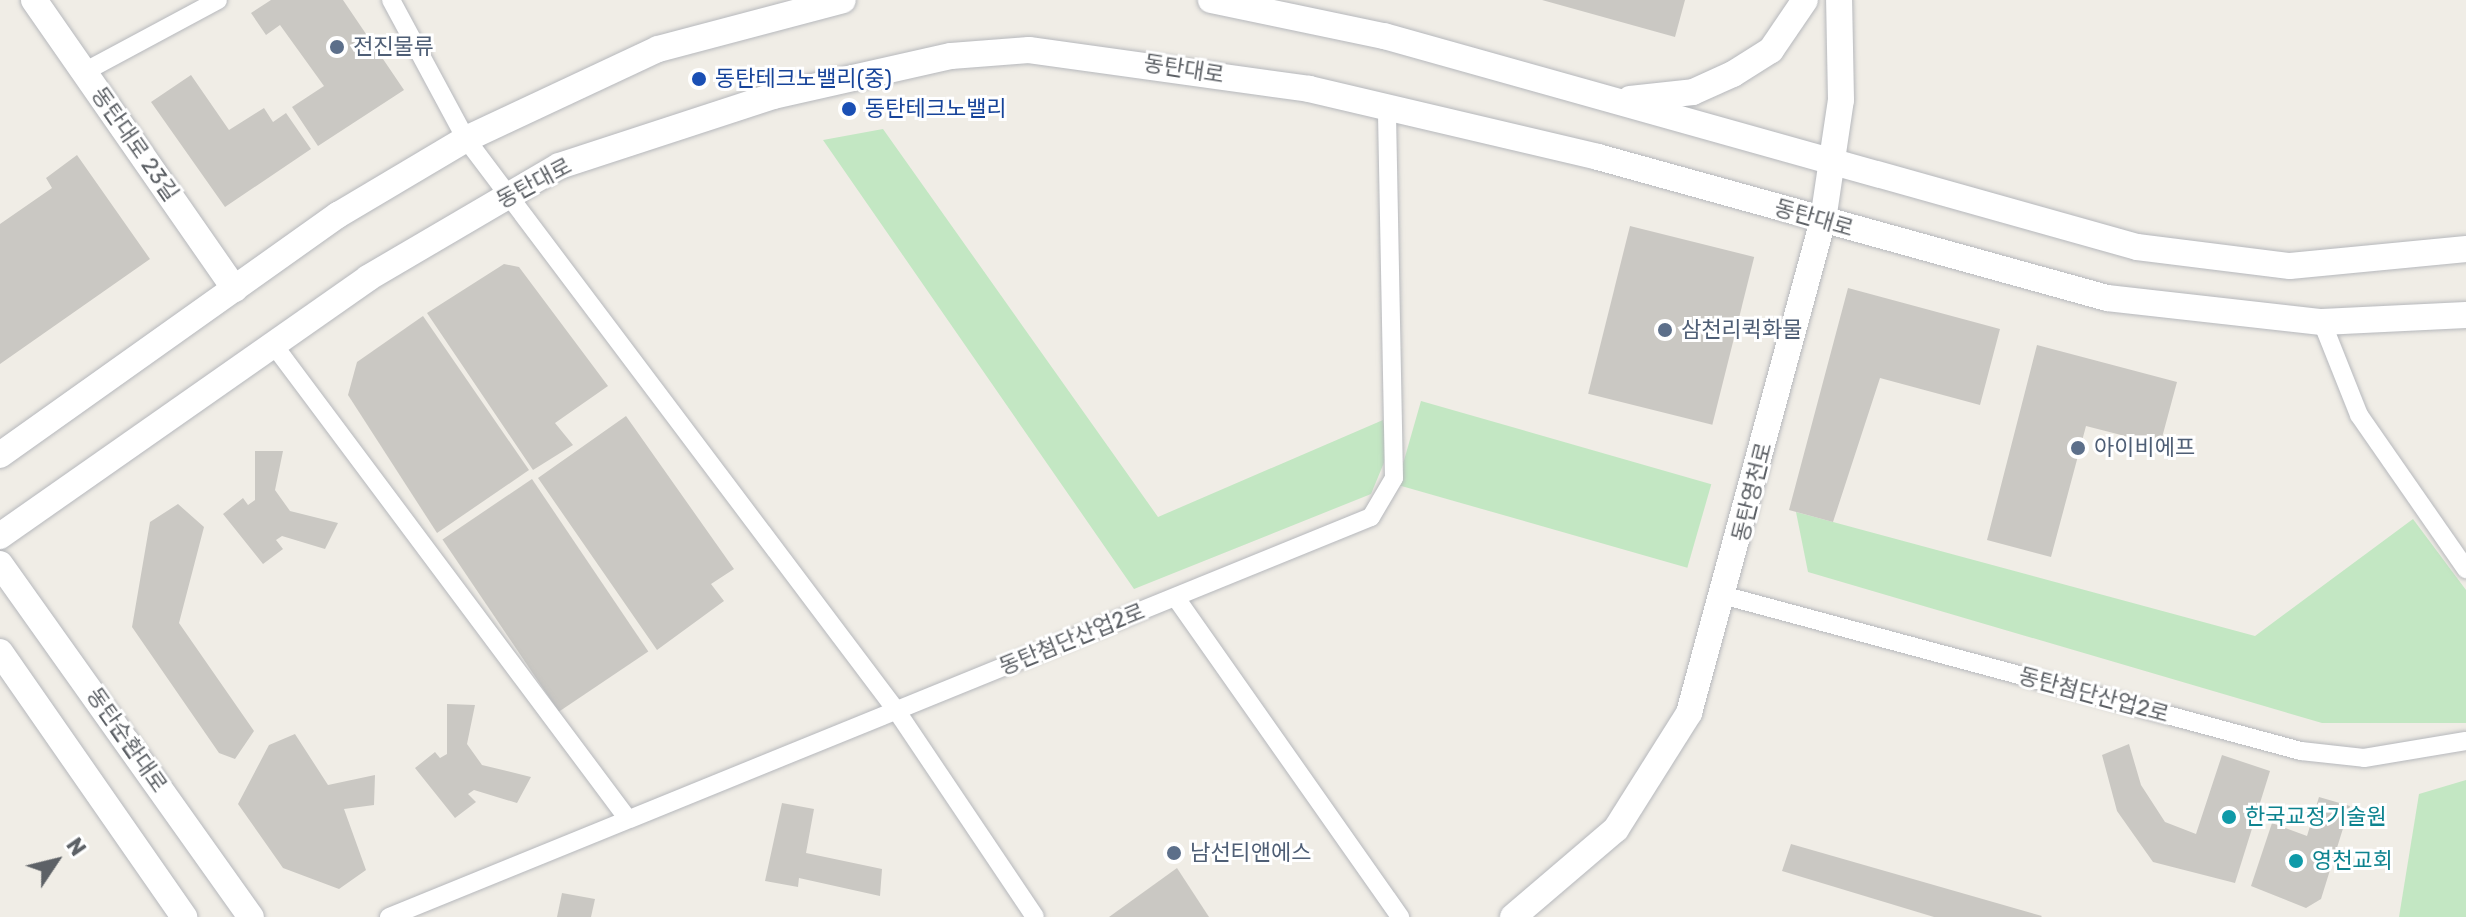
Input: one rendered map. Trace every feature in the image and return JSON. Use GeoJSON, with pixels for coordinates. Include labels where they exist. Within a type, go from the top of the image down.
{"type":"FeatureCollection","features":[{"type":"Feature","properties":{"kind":"main road","name":"동탄대로 23길"},"geometry":{"type":"LineString","coordinates":[[34,0],[235,289]]}},
{"type":"Feature","properties":{"kind":"main road"},"geometry":{"type":"LineString","coordinates":[[0,455],[235,289],[466,139],[658,49],[843,0]]}},
{"type":"Feature","properties":{"kind":"main road"},"geometry":{"type":"LineString","coordinates":[[1211,0],[1384,36],[2137,247],[2228,262],[2290,266],[2466,249]]}},
{"type":"Feature","properties":{"kind":"main road"},"geometry":{"type":"LineString","coordinates":[[1614,101],[1693,92],[1733,74],[1771,50],[1805,0]]}},
{"type":"Feature","properties":{"kind":"main road","name":"동탄영천로"},"geometry":{"type":"LineString","coordinates":[[1513,917],[1607,838],[1655,776],[1689,713],[1726,596],[1823,220],[1841,100],[1839,0]]}},
{"type":"Feature","properties":{"kind":"main road","name":"동탄대로"},"geometry":{"type":"LineString","coordinates":[[0,536],[273,344],[559,166],[681,124],[951,56],[1029,50],[1150,63],[1387,109],[1823,220],[2107,298],[2322,322],[2466,315]]}},
{"type":"Feature","properties":{"kind":"main road","name":"동탄순환대로"},"geometry":{"type":"LineString","coordinates":[[0,564],[251,917]]}},
{"type":"Feature","properties":{"kind":"main road"},"geometry":{"type":"LineString","coordinates":[[0,652],[184,917]]}},
{"type":"Feature","properties":{"kind":"street"},"geometry":{"type":"LineString","coordinates":[[84,72],[218,0]]}},
{"type":"Feature","properties":{"kind":"street"},"geometry":{"type":"LineString","coordinates":[[391,0],[466,139],[896,710],[1035,917]]}},
{"type":"Feature","properties":{"kind":"street","name":"동탄첨단산업2로"},"geometry":{"type":"LineString","coordinates":[[389,917],[422,911],[628,819],[1371,517],[1389,493],[1387,109]]}},
{"type":"Feature","properties":{"kind":"street"},"geometry":{"type":"LineString","coordinates":[[2322,322],[2359,415],[2466,569]]}},
{"type":"Feature","properties":{"kind":"street"},"geometry":{"type":"LineString","coordinates":[[273,344],[628,819]]}},
{"type":"Feature","properties":{"kind":"street","name":"동탄첨단산업2로"},"geometry":{"type":"LineString","coordinates":[[1726,596],[2301,751],[2364,758],[2466,741]]}},
{"type":"Feature","properties":{"kind":"street"},"geometry":{"type":"LineString","coordinates":[[1176,598],[1400,917]]}},
{"type":"Feature","properties":{"kind":"green space"},"geometry":{"type":"Polygon","coordinates":[[[883,129],[1158,517],[1383,420],[1388,453],[1371,494],[1134,589],[823,140],[883,129]]]}},
{"type":"Feature","properties":{"kind":"green space"},"geometry":{"type":"Polygon","coordinates":[[[1421,401],[1711,484],[1687,568],[1397,485],[1421,401]]]}},
{"type":"Feature","properties":{"kind":"green space"},"geometry":{"type":"Polygon","coordinates":[[[1796,512],[2255,636],[2413,519],[2466,590],[2466,723],[2322,723],[1808,572],[1796,512]]]}},
{"type":"Feature","properties":{"kind":"green space"},"geometry":{"type":"Polygon","coordinates":[[[2466,780],[2466,917],[2399,917],[2419,794],[2466,780]]]}},
{"type":"Feature","properties":{"kind":"building"},"geometry":{"type":"Polygon","coordinates":[[[271,0],[343,0],[404,90],[318,146],[292,107],[324,86],[280,25],[266,35],[251,13],[271,0]]]}},
{"type":"Feature","properties":{"kind":"building"},"geometry":{"type":"Polygon","coordinates":[[[1542,0],[1685,0],[1675,37],[1542,0]]]}},
{"type":"Feature","properties":{"kind":"building"},"geometry":{"type":"Polygon","coordinates":[[[191,75],[229,130],[264,108],[273,122],[286,113],[311,149],[225,207],[151,102],[191,75]]]}},
{"type":"Feature","properties":{"kind":"building"},"geometry":{"type":"Polygon","coordinates":[[[77,155],[150,259],[0,364],[0,224],[52,188],[46,178],[77,155]]]}},
{"type":"Feature","properties":{"kind":"building"},"geometry":{"type":"Polygon","coordinates":[[[1630,226],[1754,257],[1712,425],[1588,394],[1630,226]]]}},
{"type":"Feature","properties":{"kind":"building"},"geometry":{"type":"Polygon","coordinates":[[[504,264],[519,267],[608,386],[555,423],[573,445],[533,470],[427,313],[504,264]]]}},
{"type":"Feature","properties":{"kind":"building"},"geometry":{"type":"Polygon","coordinates":[[[1848,288],[2000,329],[1980,405],[1880,378],[1833,522],[1789,510],[1848,288]]]}},
{"type":"Feature","properties":{"kind":"building"},"geometry":{"type":"Polygon","coordinates":[[[423,316],[529,470],[437,533],[348,395],[357,362],[423,316]]]}},
{"type":"Feature","properties":{"kind":"building"},"geometry":{"type":"Polygon","coordinates":[[[2037,345],[2177,382],[2160,445],[2086,426],[2051,557],[1987,540],[2037,345]]]}},
{"type":"Feature","properties":{"kind":"building"},"geometry":{"type":"Polygon","coordinates":[[[626,416],[734,569],[711,584],[724,601],[657,650],[538,478],[626,416]]]}},
{"type":"Feature","properties":{"kind":"building"},"geometry":{"type":"Polygon","coordinates":[[[255,451],[283,451],[275,490],[290,511],[338,523],[325,549],[282,536],[276,540],[283,549],[263,564],[223,514],[243,498],[248,505],[255,500],[255,451]]]}},
{"type":"Feature","properties":{"kind":"building"},"geometry":{"type":"Polygon","coordinates":[[[532,479],[648,651],[559,712],[442,539],[532,479]]]}},
{"type":"Feature","properties":{"kind":"building"},"geometry":{"type":"Polygon","coordinates":[[[178,504],[204,527],[179,623],[254,731],[235,759],[219,753],[132,627],[150,522],[178,504]]]}},
{"type":"Feature","properties":{"kind":"building"},"geometry":{"type":"Polygon","coordinates":[[[447,704],[475,705],[467,744],[482,765],[531,777],[517,803],[474,790],[468,794],[476,802],[455,818],[415,768],[435,752],[440,758],[447,754],[447,704]]]}},
{"type":"Feature","properties":{"kind":"building"},"geometry":{"type":"Polygon","coordinates":[[[295,734],[328,785],[375,775],[374,805],[344,809],[366,870],[339,889],[283,868],[238,804],[269,745],[295,734]]]}},
{"type":"Feature","properties":{"kind":"building","name":"한국교정기술원"},"geometry":{"type":"Polygon","coordinates":[[[2129,744],[2141,785],[2165,822],[2196,834],[2222,755],[2270,771],[2235,883],[2153,862],[2117,811],[2102,755],[2129,744]]]}},
{"type":"Feature","properties":{"kind":"building","name":"영천교회"},"geometry":{"type":"Polygon","coordinates":[[[2319,797],[2350,806],[2321,899],[2306,908],[2251,886],[2272,823],[2307,836],[2319,797]]]}},
{"type":"Feature","properties":{"kind":"building"},"geometry":{"type":"Polygon","coordinates":[[[782,803],[814,809],[806,853],[882,869],[880,896],[799,878],[798,887],[765,881],[782,803]]]}},
{"type":"Feature","properties":{"kind":"building"},"geometry":{"type":"Polygon","coordinates":[[[1791,844],[2042,916],[1934,917],[1782,871],[1791,844]]]}},
{"type":"Feature","properties":{"kind":"building"},"geometry":{"type":"Polygon","coordinates":[[[1177,868],[1209,917],[1109,917],[1177,868]]]}},
{"type":"Feature","properties":{"kind":"building"},"geometry":{"type":"Polygon","coordinates":[[[562,893],[595,899],[591,917],[557,917],[562,893]]]}},
{"type":"Feature","properties":{"kind":"place","name":"전진물류"},"geometry":{"type":"Point","coordinates":[337,47]}},
{"type":"Feature","properties":{"kind":"place","name":"동탄테크노밸리(중)"},"geometry":{"type":"Point","coordinates":[699,79]}},
{"type":"Feature","properties":{"kind":"place","name":"동탄테크노밸리"},"geometry":{"type":"Point","coordinates":[849,109]}},
{"type":"Feature","properties":{"kind":"place","name":"삼천리퀵화물"},"geometry":{"type":"Point","coordinates":[1665,330]}},
{"type":"Feature","properties":{"kind":"place","name":"아이비에프"},"geometry":{"type":"Point","coordinates":[2078,448]}},
{"type":"Feature","properties":{"kind":"place","name":"한국교정기술원"},"geometry":{"type":"Point","coordinates":[2229,817]}},
{"type":"Feature","properties":{"kind":"place","name":"남선티앤에스"},"geometry":{"type":"Point","coordinates":[1174,853]}},
{"type":"Feature","properties":{"kind":"place","name":"영천교회"},"geometry":{"type":"Point","coordinates":[2296,861]}}]}
